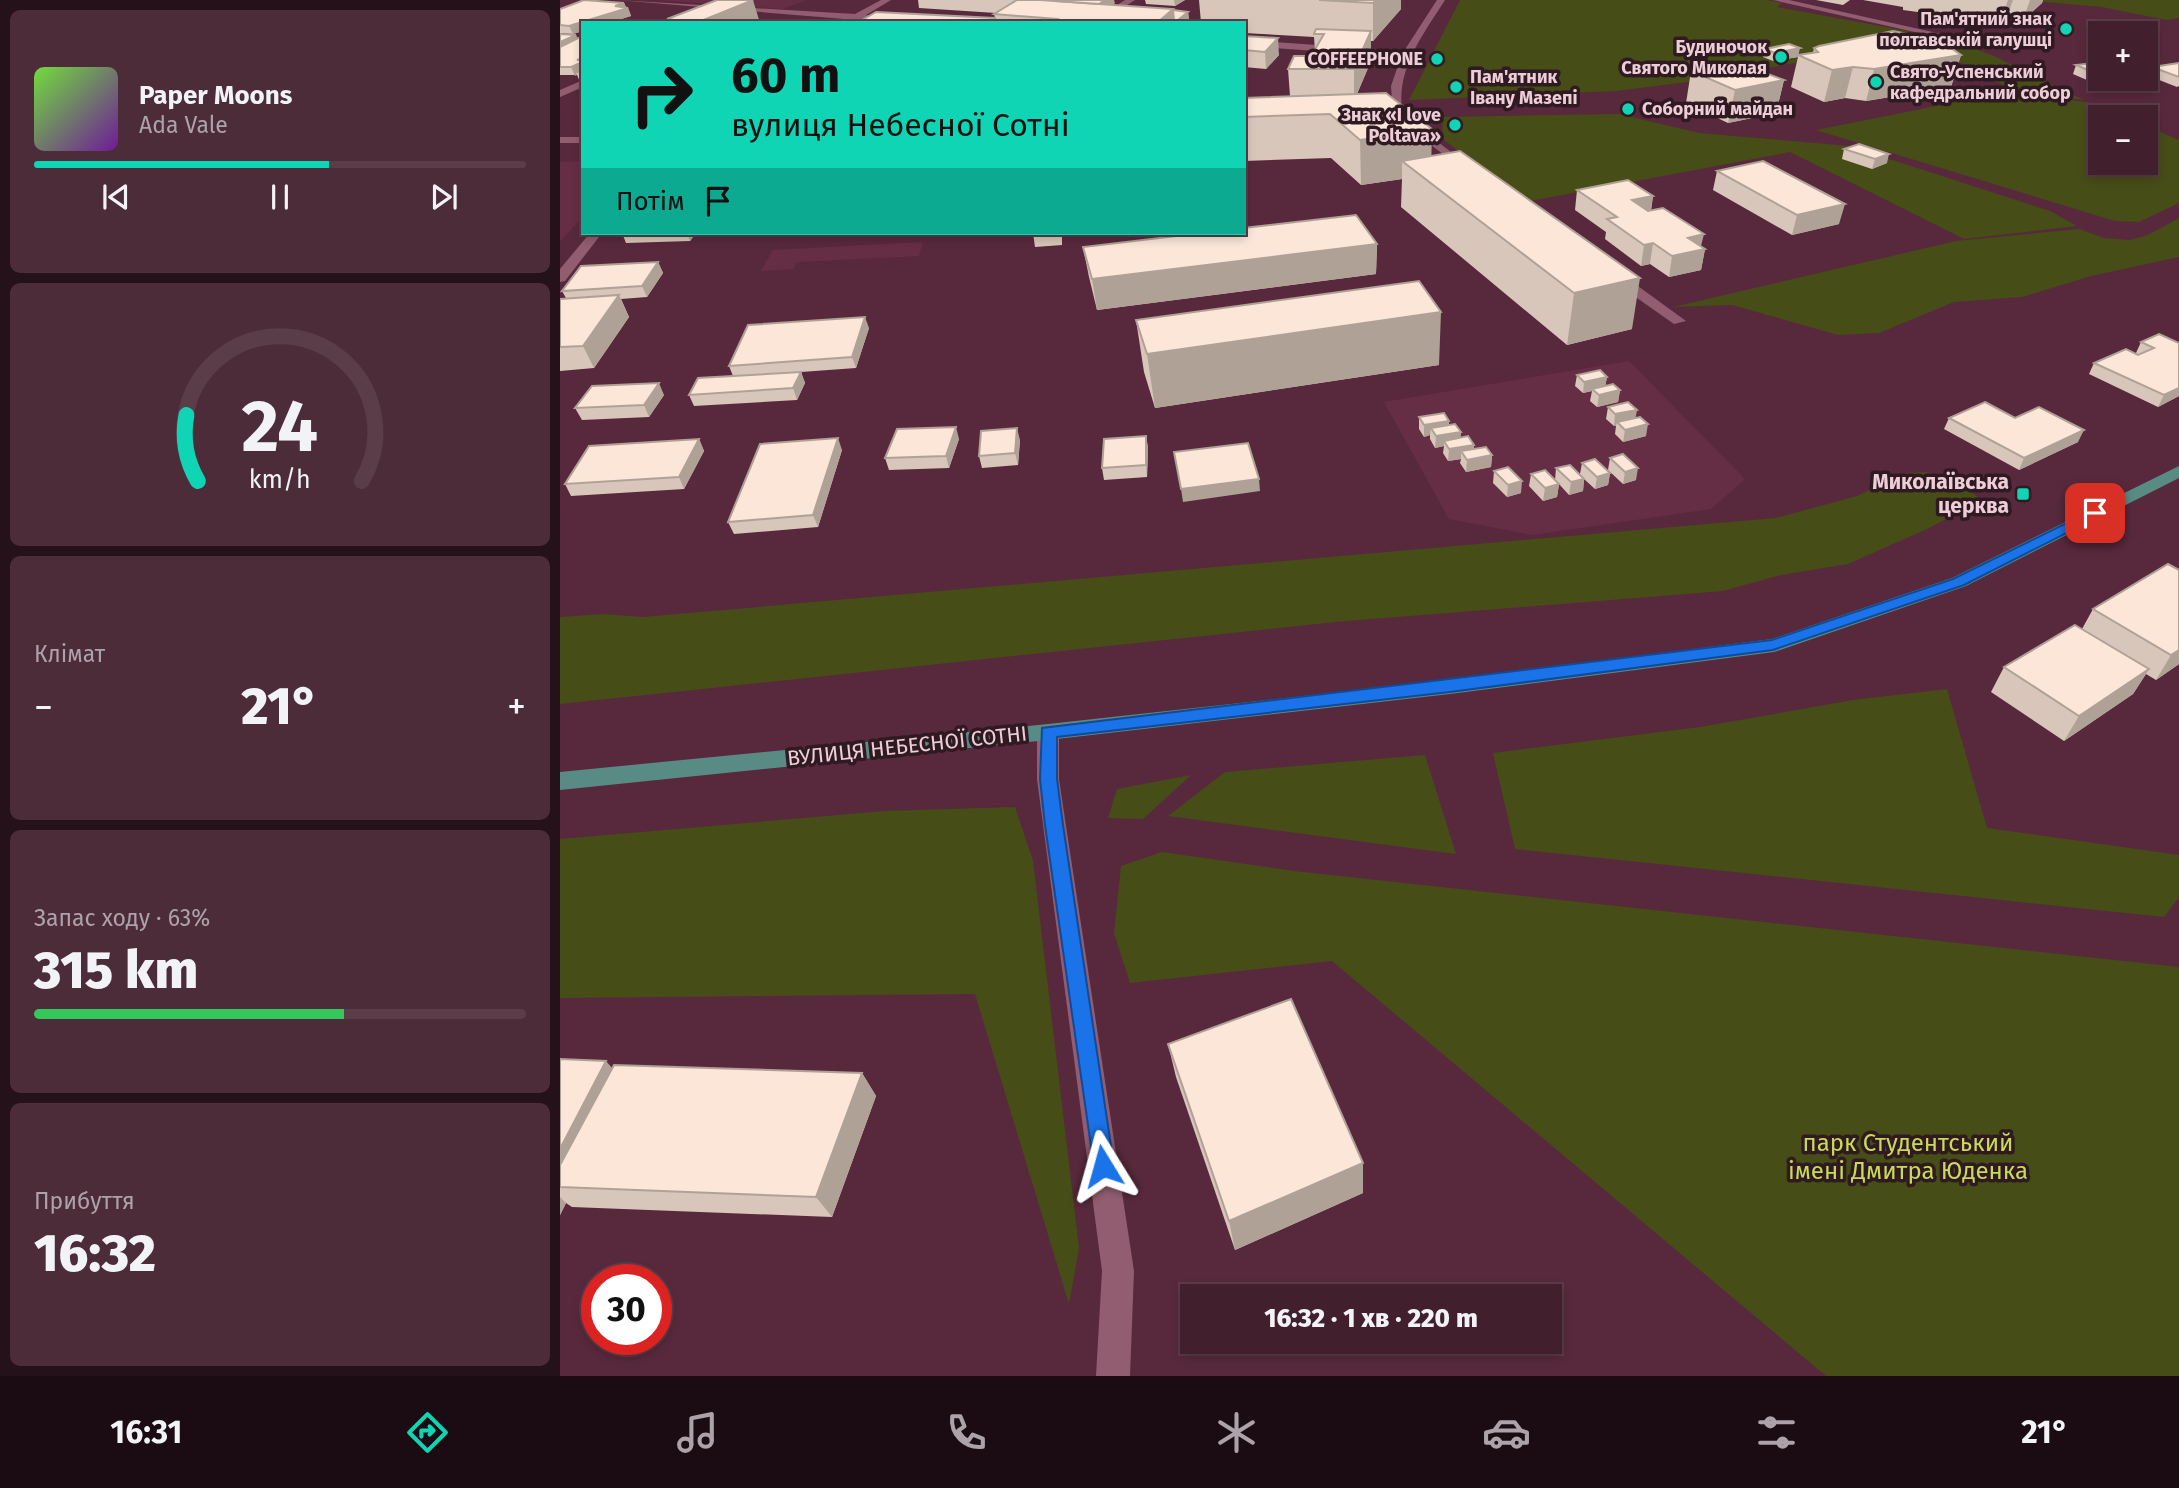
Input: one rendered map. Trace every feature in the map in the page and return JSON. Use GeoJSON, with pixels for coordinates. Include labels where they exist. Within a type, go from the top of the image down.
{"type":"FeatureCollection","features":[{"type":"Feature","properties":{"kind":"main road","name":"ВУЛИЦЯ НЕБЕСНОЇ СОТНІ"},"geometry":{"type":"LineString","coordinates":[[560,781],[1048,732],[1450,687],[1773,645],[1958,582],[2179,471]]}},
{"type":"Feature","properties":{"kind":"street"},"geometry":{"type":"LineString","coordinates":[[621,0],[913,21]]}},
{"type":"Feature","properties":{"kind":"street"},"geometry":{"type":"LineString","coordinates":[[856,17],[887,0]]}},
{"type":"Feature","properties":{"kind":"street"},"geometry":{"type":"LineString","coordinates":[[1096,21],[1131,0]]}},
{"type":"Feature","properties":{"kind":"street"},"geometry":{"type":"LineString","coordinates":[[1441,0],[1406,54],[1393,103],[1393,117],[1479,179]]}},
{"type":"Feature","properties":{"kind":"street"},"geometry":{"type":"LineString","coordinates":[[1777,0],[1959,39]]}},
{"type":"Feature","properties":{"kind":"street"},"geometry":{"type":"LineString","coordinates":[[803,13],[817,6]]}},
{"type":"Feature","properties":{"kind":"street"},"geometry":{"type":"LineString","coordinates":[[711,19],[733,9]]}},
{"type":"Feature","properties":{"kind":"street"},"geometry":{"type":"LineString","coordinates":[[821,21],[831,15]]}},
{"type":"Feature","properties":{"kind":"street"},"geometry":{"type":"LineString","coordinates":[[1246,43],[1406,54]]}},
{"type":"Feature","properties":{"kind":"street"},"geometry":{"type":"LineString","coordinates":[[560,94],[581,84]]}},
{"type":"Feature","properties":{"kind":"street"},"geometry":{"type":"LineString","coordinates":[[560,141],[581,140]]}},
{"type":"Feature","properties":{"kind":"street"},"geometry":{"type":"LineString","coordinates":[[560,278],[594,235]]}},
{"type":"Feature","properties":{"kind":"street"},"geometry":{"type":"LineString","coordinates":[[1599,264],[1679,321]]}},
{"type":"Feature","properties":{"kind":"street"},"geometry":{"type":"LineString","coordinates":[[1048,732],[1048,779],[1118,1271],[1113,1376]]}},
{"type":"Feature","properties":{"kind":"shaded area"},"geometry":{"type":"Polygon","coordinates":[[[659,0],[807,0],[782,9],[659,0]]]}},
{"type":"Feature","properties":{"kind":"shaded area"},"geometry":{"type":"Polygon","coordinates":[[[581,161],[581,219],[560,241],[560,162],[581,161]]]}},
{"type":"Feature","properties":{"kind":"shaded area"},"geometry":{"type":"Polygon","coordinates":[[[923,242],[919,256],[797,262],[793,269],[761,271],[773,250],[923,242]]]}},
{"type":"Feature","properties":{"kind":"shaded area"},"geometry":{"type":"Polygon","coordinates":[[[1629,361],[1745,479],[1711,509],[1532,535],[1449,519],[1384,402],[1629,361]]]}},
{"type":"Feature","properties":{"kind":"green space"},"geometry":{"type":"Polygon","coordinates":[[[1460,0],[1767,0],[1782,3],[1777,7],[1924,34],[1928,39],[1695,81],[1616,91],[1409,100],[1460,0]]]}},
{"type":"Feature","properties":{"kind":"green space"},"geometry":{"type":"Polygon","coordinates":[[[2023,0],[2179,0],[2179,18],[2166,20],[2102,7],[2023,0]]]}},
{"type":"Feature","properties":{"kind":"green space"},"geometry":{"type":"Polygon","coordinates":[[[1953,41],[1992,55],[2084,100],[2001,89],[2003,86],[1992,77],[1967,65],[1940,58],[1897,53],[1953,41]]]}},
{"type":"Feature","properties":{"kind":"green space"},"geometry":{"type":"Polygon","coordinates":[[[2007,92],[2092,103],[2097,105],[2088,105],[2088,175],[2158,175],[2158,131],[2179,140],[2179,203],[2139,222],[2115,221],[1816,130],[2007,92]]]}},
{"type":"Feature","properties":{"kind":"green space"},"geometry":{"type":"Polygon","coordinates":[[[1619,114],[1699,133],[1849,146],[2050,211],[2077,226],[1964,239],[1790,152],[1525,202],[1443,139],[1442,117],[1619,114]]]}},
{"type":"Feature","properties":{"kind":"green space"},"geometry":{"type":"Polygon","coordinates":[[[2179,218],[2179,257],[2091,276],[2022,297],[1954,302],[1879,333],[1838,335],[1732,305],[1673,307],[1956,241],[2079,229],[2104,238],[2130,240],[2148,235],[2179,218]]]}},
{"type":"Feature","properties":{"kind":"green space"},"geometry":{"type":"Polygon","coordinates":[[[1926,472],[1948,477],[1978,497],[1971,506],[1927,529],[1848,564],[1781,575],[1723,591],[1335,622],[560,704],[560,617],[602,614],[643,617],[1776,518],[1857,496],[1905,473],[1926,472]]]}},
{"type":"Feature","properties":{"kind":"green space"},"geometry":{"type":"Polygon","coordinates":[[[1947,689],[1987,828],[2179,855],[2179,897],[2164,917],[1515,849],[1493,753],[1700,727],[1853,700],[1947,689]]]}},
{"type":"Feature","properties":{"kind":"green space"},"geometry":{"type":"Polygon","coordinates":[[[1425,755],[1456,854],[1168,816],[1225,772],[1425,755]]]}},
{"type":"Feature","properties":{"kind":"green space"},"geometry":{"type":"Polygon","coordinates":[[[1191,775],[1143,819],[1108,818],[1117,789],[1191,775]]]}},
{"type":"Feature","properties":{"kind":"green space"},"geometry":{"type":"Polygon","coordinates":[[[1015,807],[1033,861],[1079,1248],[1069,1304],[975,994],[560,998],[560,839],[885,811],[1015,807]]]}},
{"type":"Feature","properties":{"kind":"green space","name":"парк Студентський імені Дмитра Юденка"},"geometry":{"type":"Polygon","coordinates":[[[1162,852],[1294,871],[2179,967],[2179,1376],[1826,1376],[1332,961],[1130,983],[1114,933],[1121,866],[1162,852]]]}},
{"type":"Feature","properties":{"kind":"building"},"geometry":{"type":"Polygon","coordinates":[[[584,0],[624,3],[615,6],[628,8],[569,26],[560,25],[560,9],[584,0]]]}},
{"type":"Feature","properties":{"kind":"building"},"geometry":{"type":"Polygon","coordinates":[[[717,0],[753,0],[701,21],[667,19],[717,0]]]}},
{"type":"Feature","properties":{"kind":"building"},"geometry":{"type":"Polygon","coordinates":[[[1017,0],[1173,9],[1159,21],[1054,21],[1057,19],[994,14],[1017,0]]]}},
{"type":"Feature","properties":{"kind":"building"},"geometry":{"type":"Polygon","coordinates":[[[1105,0],[1099,4],[1056,1],[1105,0]]]}},
{"type":"Feature","properties":{"kind":"building"},"geometry":{"type":"Polygon","coordinates":[[[1319,0],[1376,0],[1373,3],[1319,0]]]}},
{"type":"Feature","properties":{"kind":"building"},"geometry":{"type":"Polygon","coordinates":[[[1173,10],[1188,12],[1174,20],[1173,10]]]}},
{"type":"Feature","properties":{"kind":"building"},"geometry":{"type":"Polygon","coordinates":[[[876,12],[995,18],[995,21],[860,21],[876,12]]]}},
{"type":"Feature","properties":{"kind":"building"},"geometry":{"type":"Polygon","coordinates":[[[1316,29],[1371,31],[1354,69],[1288,69],[1294,56],[1311,56],[1324,34],[1314,34],[1316,29]]]}},
{"type":"Feature","properties":{"kind":"building"},"geometry":{"type":"Polygon","coordinates":[[[1893,31],[1941,41],[1961,55],[1874,69],[1853,67],[1832,70],[1798,55],[1818,52],[1814,48],[1819,46],[1893,31]]]}},
{"type":"Feature","properties":{"kind":"building"},"geometry":{"type":"Polygon","coordinates":[[[560,34],[576,35],[560,42],[560,34]]]}},
{"type":"Feature","properties":{"kind":"building"},"geometry":{"type":"Polygon","coordinates":[[[1246,36],[1278,38],[1265,52],[1246,50],[1246,36]]]}},
{"type":"Feature","properties":{"kind":"building"},"geometry":{"type":"Polygon","coordinates":[[[581,38],[581,59],[577,60],[581,60],[581,63],[571,67],[560,67],[560,47],[581,38]]]}},
{"type":"Feature","properties":{"kind":"building"},"geometry":{"type":"Polygon","coordinates":[[[1789,44],[1800,48],[1775,53],[1765,49],[1789,44]]]}},
{"type":"Feature","properties":{"kind":"building"},"geometry":{"type":"Polygon","coordinates":[[[1739,63],[1784,80],[1735,90],[1691,71],[1739,63]]]}},
{"type":"Feature","properties":{"kind":"building"},"geometry":{"type":"Polygon","coordinates":[[[2179,63],[2179,77],[2158,69],[2158,66],[2179,63]]]}},
{"type":"Feature","properties":{"kind":"building"},"geometry":{"type":"Polygon","coordinates":[[[2088,64],[2088,70],[2076,65],[2088,64]]]}},
{"type":"Feature","properties":{"kind":"building"},"geometry":{"type":"Polygon","coordinates":[[[1386,93],[1432,129],[1360,140],[1330,114],[1246,117],[1246,98],[1386,93]]]}},
{"type":"Feature","properties":{"kind":"building"},"geometry":{"type":"Polygon","coordinates":[[[1859,144],[1889,154],[1875,159],[1844,149],[1859,144]]]}},
{"type":"Feature","properties":{"kind":"building"},"geometry":{"type":"Polygon","coordinates":[[[1460,151],[1640,278],[1574,293],[1402,161],[1460,151]]]}},
{"type":"Feature","properties":{"kind":"building"},"geometry":{"type":"Polygon","coordinates":[[[1763,161],[1845,204],[1797,215],[1717,171],[1763,161]]]}},
{"type":"Feature","properties":{"kind":"building"},"geometry":{"type":"Polygon","coordinates":[[[1628,180],[1653,196],[1632,200],[1648,211],[1663,208],[1704,234],[1688,238],[1705,249],[1672,256],[1653,243],[1644,245],[1607,219],[1617,217],[1577,190],[1628,180]]]}},
{"type":"Feature","properties":{"kind":"building"},"geometry":{"type":"Polygon","coordinates":[[[1356,215],[1377,244],[1092,279],[1083,247],[1185,235],[1246,235],[1246,228],[1356,215]]]}},
{"type":"Feature","properties":{"kind":"building"},"geometry":{"type":"Polygon","coordinates":[[[658,262],[642,286],[562,291],[581,266],[658,262]]]}},
{"type":"Feature","properties":{"kind":"building"},"geometry":{"type":"Polygon","coordinates":[[[1419,281],[1441,312],[1147,354],[1136,320],[1419,281]]]}},
{"type":"Feature","properties":{"kind":"building"},"geometry":{"type":"Polygon","coordinates":[[[619,295],[583,346],[560,347],[560,299],[619,295]]]}},
{"type":"Feature","properties":{"kind":"building"},"geometry":{"type":"Polygon","coordinates":[[[865,317],[852,357],[729,366],[748,325],[865,317]]]}},
{"type":"Feature","properties":{"kind":"building"},"geometry":{"type":"Polygon","coordinates":[[[2159,334],[2179,343],[2179,388],[2164,395],[2094,363],[2126,349],[2138,355],[2154,348],[2141,342],[2159,334]]]}},
{"type":"Feature","properties":{"kind":"building"},"geometry":{"type":"Polygon","coordinates":[[[1600,370],[1607,377],[1584,382],[1577,375],[1600,370]]]}},
{"type":"Feature","properties":{"kind":"building"},"geometry":{"type":"Polygon","coordinates":[[[801,372],[793,388],[689,395],[698,378],[801,372]]]}},
{"type":"Feature","properties":{"kind":"building"},"geometry":{"type":"Polygon","coordinates":[[[659,383],[644,405],[575,408],[592,386],[659,383]]]}},
{"type":"Feature","properties":{"kind":"building"},"geometry":{"type":"Polygon","coordinates":[[[1613,384],[1620,390],[1599,395],[1592,389],[1613,384]]]}},
{"type":"Feature","properties":{"kind":"building"},"geometry":{"type":"Polygon","coordinates":[[[1628,402],[1637,410],[1615,414],[1608,407],[1628,402]]]}},
{"type":"Feature","properties":{"kind":"building"},"geometry":{"type":"Polygon","coordinates":[[[1985,402],[2015,418],[2039,407],[2084,430],[2024,458],[1949,418],[1985,402]]]}},
{"type":"Feature","properties":{"kind":"building"},"geometry":{"type":"Polygon","coordinates":[[[1444,413],[1449,421],[1424,425],[1419,417],[1444,413]]]}},
{"type":"Feature","properties":{"kind":"building"},"geometry":{"type":"Polygon","coordinates":[[[1640,417],[1648,424],[1625,430],[1617,422],[1640,417]]]}},
{"type":"Feature","properties":{"kind":"building"},"geometry":{"type":"Polygon","coordinates":[[[1455,424],[1461,432],[1436,436],[1431,428],[1455,424]]]}},
{"type":"Feature","properties":{"kind":"building"},"geometry":{"type":"Polygon","coordinates":[[[956,427],[946,456],[885,458],[897,429],[956,427]]]}},
{"type":"Feature","properties":{"kind":"building"},"geometry":{"type":"Polygon","coordinates":[[[1017,428],[1015,453],[979,456],[981,431],[1017,428]]]}},
{"type":"Feature","properties":{"kind":"building"},"geometry":{"type":"Polygon","coordinates":[[[1146,436],[1146,465],[1102,468],[1104,439],[1146,436]]]}},
{"type":"Feature","properties":{"kind":"building"},"geometry":{"type":"Polygon","coordinates":[[[1468,436],[1474,445],[1449,449],[1444,441],[1468,436]]]}},
{"type":"Feature","properties":{"kind":"building"},"geometry":{"type":"Polygon","coordinates":[[[838,438],[813,515],[728,522],[760,444],[838,438]]]}},
{"type":"Feature","properties":{"kind":"building"},"geometry":{"type":"Polygon","coordinates":[[[699,439],[679,477],[565,484],[589,446],[699,439]]]}},
{"type":"Feature","properties":{"kind":"building"},"geometry":{"type":"Polygon","coordinates":[[[1248,443],[1259,479],[1181,489],[1174,452],[1248,443]]]}},
{"type":"Feature","properties":{"kind":"building"},"geometry":{"type":"Polygon","coordinates":[[[1486,447],[1492,455],[1467,460],[1461,451],[1486,447]]]}},
{"type":"Feature","properties":{"kind":"building"},"geometry":{"type":"Polygon","coordinates":[[[1623,454],[1638,468],[1625,472],[1610,458],[1623,454]]]}},
{"type":"Feature","properties":{"kind":"building"},"geometry":{"type":"Polygon","coordinates":[[[1595,459],[1610,473],[1597,477],[1582,463],[1595,459]]]}},
{"type":"Feature","properties":{"kind":"building"},"geometry":{"type":"Polygon","coordinates":[[[1570,465],[1584,479],[1571,482],[1556,468],[1570,465]]]}},
{"type":"Feature","properties":{"kind":"building"},"geometry":{"type":"Polygon","coordinates":[[[1508,467],[1522,481],[1508,485],[1494,471],[1508,467]]]}},
{"type":"Feature","properties":{"kind":"building"},"geometry":{"type":"Polygon","coordinates":[[[1545,470],[1559,484],[1545,488],[1531,474],[1545,470]]]}},
{"type":"Feature","properties":{"kind":"building"},"geometry":{"type":"Polygon","coordinates":[[[2168,564],[2179,570],[2179,650],[2171,655],[2093,609],[2168,564]]]}},
{"type":"Feature","properties":{"kind":"building"},"geometry":{"type":"Polygon","coordinates":[[[2075,625],[2149,669],[2079,716],[2004,667],[2075,625]]]}},
{"type":"Feature","properties":{"kind":"building"},"geometry":{"type":"Polygon","coordinates":[[[1291,999],[1363,1163],[1229,1221],[1168,1044],[1291,999]]]}},
{"type":"Feature","properties":{"kind":"building"},"geometry":{"type":"Polygon","coordinates":[[[560,1059],[606,1061],[560,1149],[560,1059]]]}},
{"type":"Feature","properties":{"kind":"building"},"geometry":{"type":"Polygon","coordinates":[[[614,1065],[862,1073],[816,1197],[560,1187],[560,1165],[614,1065]]]}},
{"type":"Feature","properties":{"kind":"place","name":"Пам'ятний знак полтавській галушці"},"geometry":{"type":"Point","coordinates":[2066,29]}},
{"type":"Feature","properties":{"kind":"place","name":"Будиночок Святого Миколая"},"geometry":{"type":"Point","coordinates":[1781,57]}},
{"type":"Feature","properties":{"kind":"place","name":"COFFEEPHONE"},"geometry":{"type":"Point","coordinates":[1437,59]}},
{"type":"Feature","properties":{"kind":"place","name":"Свято-Успенський кафедральний собор"},"geometry":{"type":"Point","coordinates":[1876,82]}},
{"type":"Feature","properties":{"kind":"place","name":"Пам'ятник Івану Мазепі"},"geometry":{"type":"Point","coordinates":[1456,87]}},
{"type":"Feature","properties":{"kind":"place","name":"Соборний майдан"},"geometry":{"type":"Point","coordinates":[1628,109]}},
{"type":"Feature","properties":{"kind":"place","name":"Знак «I love Poltava»"},"geometry":{"type":"Point","coordinates":[1455,125]}},
{"type":"Feature","properties":{"kind":"place","name":"Миколаївська церква"},"geometry":{"type":"Point","coordinates":[2023,494]}},
{"type":"Feature","properties":{"kind":"route"},"geometry":{"type":"LineString","coordinates":[[1103,1166],[1048,779],[1048,732],[1450,687],[1773,645],[1958,582],[2095,513]]}}]}
